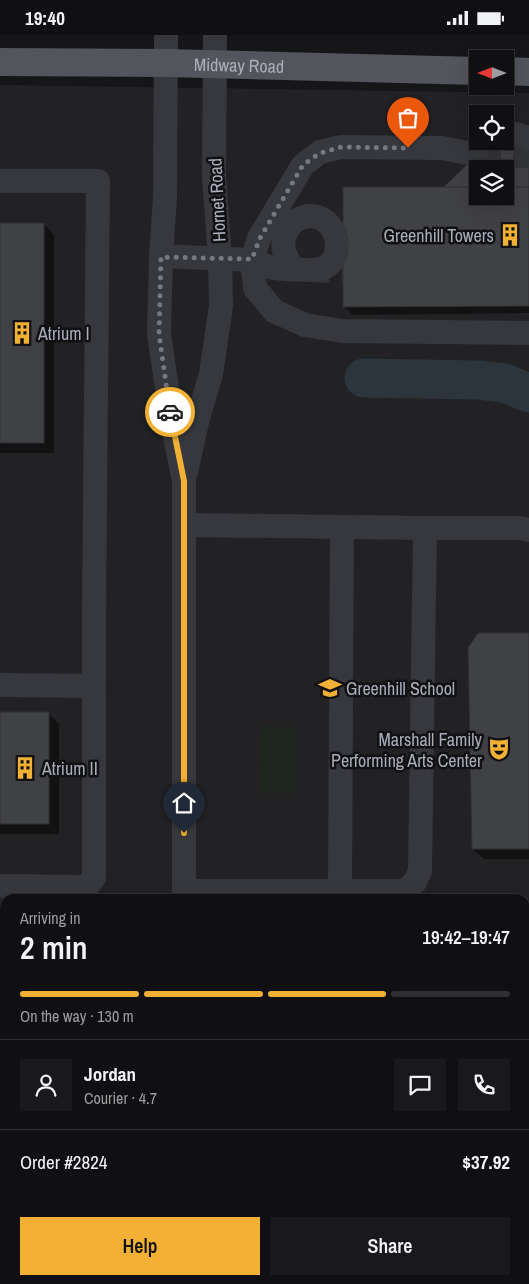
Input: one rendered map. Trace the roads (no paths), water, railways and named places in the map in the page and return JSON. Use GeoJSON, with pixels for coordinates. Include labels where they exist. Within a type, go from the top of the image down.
{"type":"FeatureCollection","features":[{"type":"Feature","properties":{"kind":"main road","name":"Midway Road"},"geometry":{"type":"LineString","coordinates":[[0,62],[166,63],[469,71]]}},
{"type":"Feature","properties":{"kind":"main road"},"geometry":{"type":"LineString","coordinates":[[514,71],[529,72]]}},
{"type":"Feature","properties":{"kind":"street","name":"Hornet Road"},"geometry":{"type":"LineString","coordinates":[[166,35],[165,199],[159,334],[171,416],[184,481],[184,894]]}},
{"type":"Feature","properties":{"kind":"street","name":"Hornet Road"},"geometry":{"type":"LineString","coordinates":[[184,481],[198,418],[211,374],[221,306],[220,259],[214,176],[215,35]]}},
{"type":"Feature","properties":{"kind":"street"},"geometry":{"type":"LineString","coordinates":[[469,146],[341,147],[320,153],[303,165],[260,238],[252,259],[255,287],[274,311],[305,325],[342,331],[529,333]]}},
{"type":"Feature","properties":{"kind":"street"},"geometry":{"type":"LineString","coordinates":[[0,181],[98,181],[94,879],[87,887],[0,886]]}},
{"type":"Feature","properties":{"kind":"street"},"geometry":{"type":"LineString","coordinates":[[161,257],[252,259],[272,268],[320,269],[334,257],[337,248],[337,238],[334,230],[320,218],[311,216],[293,222],[283,237],[283,247],[288,259]]}},
{"type":"Feature","properties":{"kind":"street"},"geometry":{"type":"LineString","coordinates":[[184,525],[519,528],[529,530]]}},
{"type":"Feature","properties":{"kind":"street"},"geometry":{"type":"LineString","coordinates":[[340,891],[342,527]]}},
{"type":"Feature","properties":{"kind":"street"},"geometry":{"type":"LineString","coordinates":[[223,894],[405,891],[415,882],[420,871],[425,528]]}},
{"type":"Feature","properties":{"kind":"street"},"geometry":{"type":"LineString","coordinates":[[0,685],[94,686]]}},
{"type":"Feature","properties":{"kind":"waterway"},"geometry":{"type":"LineString","coordinates":[[364,378],[478,380],[505,383],[529,393]]}},
{"type":"Feature","properties":{"kind":"tunnel"},"geometry":{"type":"LineString","coordinates":[[477,155],[529,156]]}},
{"type":"Feature","properties":{"kind":"tunnel"},"geometry":{"type":"LineString","coordinates":[[306,270],[343,271]]}},
{"type":"Feature","properties":{"kind":"place","name":"Greenhill Towers"},"geometry":{"type":"Point","coordinates":[510,235]}},
{"type":"Feature","properties":{"kind":"place","name":"Atrium I"},"geometry":{"type":"Point","coordinates":[22,333]}},
{"type":"Feature","properties":{"kind":"place","name":"Greenhill School"},"geometry":{"type":"Point","coordinates":[330,688]}},
{"type":"Feature","properties":{"kind":"place","name":"Marshall Family Performing Arts Center"},"geometry":{"type":"Point","coordinates":[499,749]}},
{"type":"Feature","properties":{"kind":"place","name":"Atrium II"},"geometry":{"type":"Point","coordinates":[25,768]}}]}
